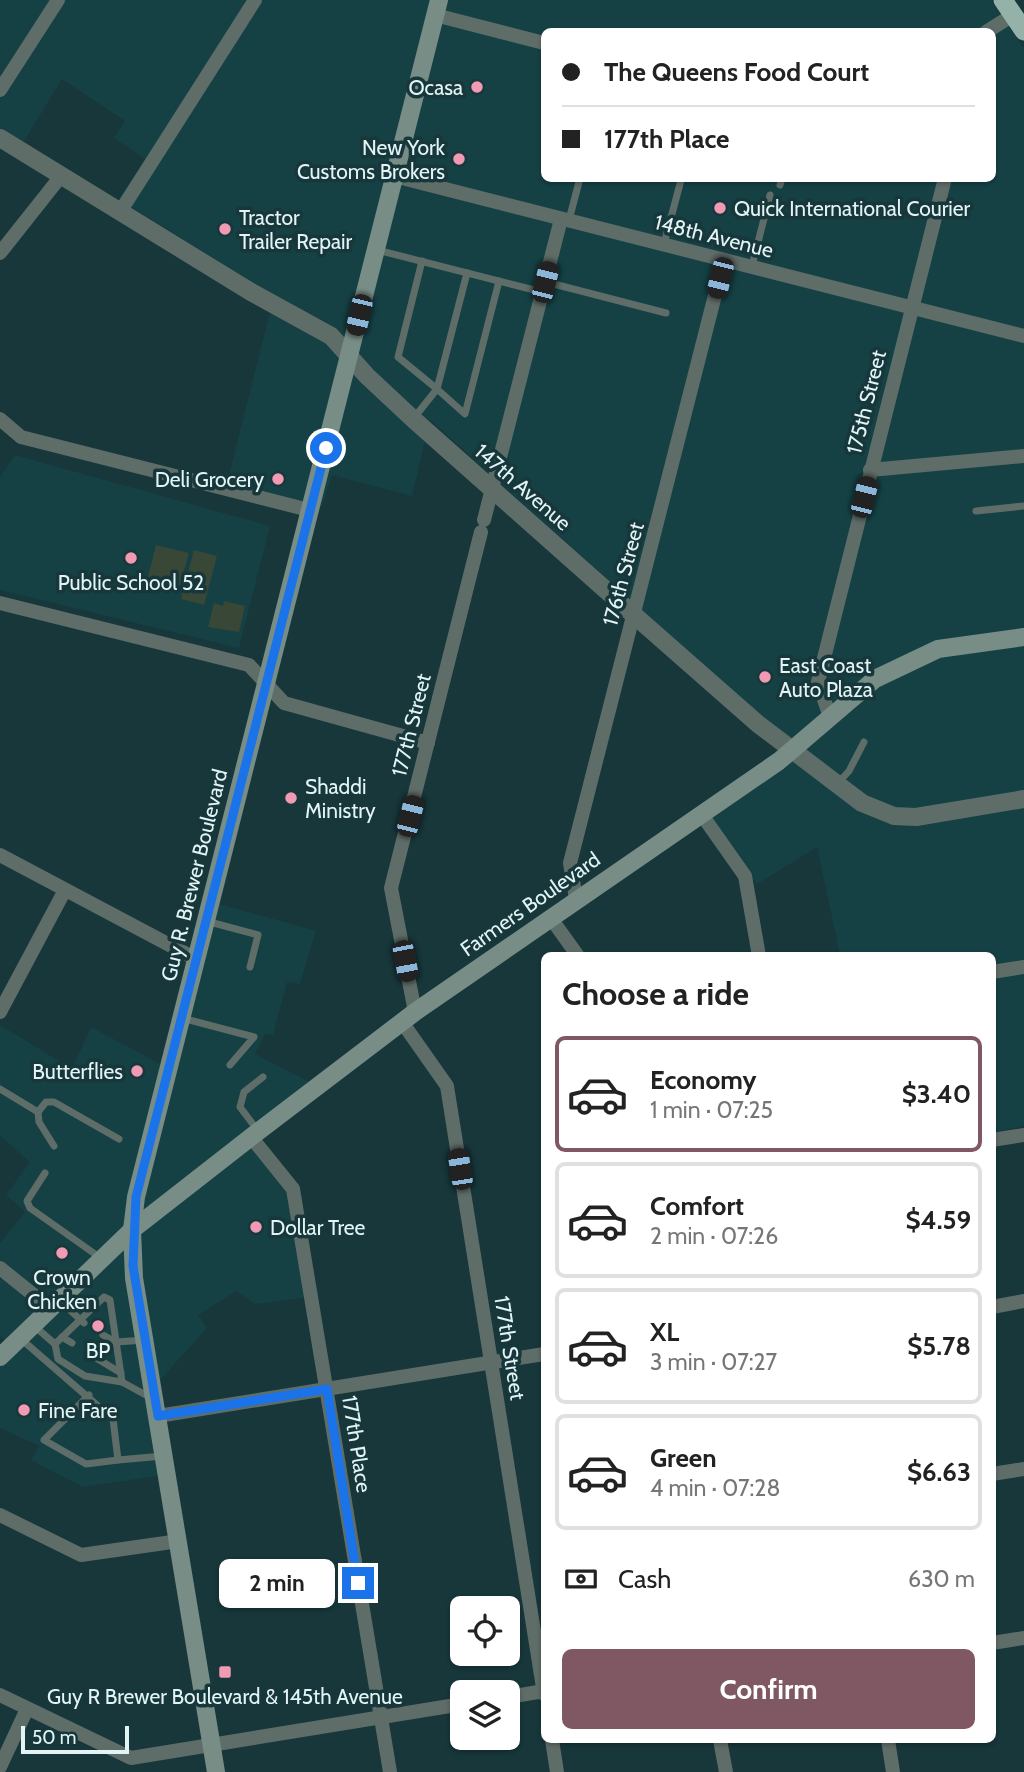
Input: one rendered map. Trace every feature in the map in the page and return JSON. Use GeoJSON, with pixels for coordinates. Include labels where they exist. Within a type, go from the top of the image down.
{"type":"FeatureCollection","features":[{"type":"Feature","properties":{"kind":"main road","name":"Guy R. Brewer Boulevard"},"geometry":{"type":"LineString","coordinates":[[216,1772],[133,1266],[132,1230],[136,1197],[437,8]]}},
{"type":"Feature","properties":{"kind":"main road","name":"Farmers Boulevard"},"geometry":{"type":"LineString","coordinates":[[0,1357],[132,1230],[255,1134],[409,1017],[792,750],[875,679],[925,653],[967,643],[1024,637]]}},
{"type":"Feature","properties":{"kind":"street"},"geometry":{"type":"LineString","coordinates":[[0,90],[58,0]]}},
{"type":"Feature","properties":{"kind":"street"},"geometry":{"type":"LineString","coordinates":[[120,212],[255,0]]}},
{"type":"Feature","properties":{"kind":"street"},"geometry":{"type":"LineString","coordinates":[[437,8],[541,42]]}},
{"type":"Feature","properties":{"kind":"street"},"geometry":{"type":"LineString","coordinates":[[992,28],[1013,15]]}},
{"type":"Feature","properties":{"kind":"street","name":"147th Avenue"},"geometry":{"type":"LineString","coordinates":[[0,138],[251,292],[331,336],[412,419],[634,615],[792,750],[871,808],[904,817],[928,816],[1024,799]]}},
{"type":"Feature","properties":{"kind":"street"},"geometry":{"type":"LineString","coordinates":[[0,253],[61,176]]}},
{"type":"Feature","properties":{"kind":"street","name":"148th Avenue"},"geometry":{"type":"LineString","coordinates":[[394,176],[1024,336]]}},
{"type":"Feature","properties":{"kind":"street","name":"175th Street"},"geometry":{"type":"LineString","coordinates":[[830,717],[818,682],[944,182]]}},
{"type":"Feature","properties":{"kind":"street","name":"177th Street"},"geometry":{"type":"LineString","coordinates":[[541,1673],[447,1087],[409,1017],[391,888],[543,287],[565,220]]}},
{"type":"Feature","properties":{"kind":"street","name":"176th Street"},"geometry":{"type":"LineString","coordinates":[[576,899],[570,863],[724,260]]}},
{"type":"Feature","properties":{"kind":"street"},"geometry":{"type":"LineString","coordinates":[[0,419],[21,437],[309,510]]}},
{"type":"Feature","properties":{"kind":"street"},"geometry":{"type":"LineString","coordinates":[[870,470],[1024,456]]}},
{"type":"Feature","properties":{"kind":"street"},"geometry":{"type":"LineString","coordinates":[[0,603],[249,665],[284,703],[428,743]]}},
{"type":"Feature","properties":{"kind":"street"},"geometry":{"type":"LineString","coordinates":[[702,815],[745,876],[758,952]]}},
{"type":"Feature","properties":{"kind":"street"},"geometry":{"type":"LineString","coordinates":[[0,855],[196,958]]}},
{"type":"Feature","properties":{"kind":"street"},"geometry":{"type":"LineString","coordinates":[[0,1012],[65,890]]}},
{"type":"Feature","properties":{"kind":"street"},"geometry":{"type":"LineString","coordinates":[[550,917],[575,952]]}},
{"type":"Feature","properties":{"kind":"street"},"geometry":{"type":"LineString","coordinates":[[996,971],[1024,967]]}},
{"type":"Feature","properties":{"kind":"street","name":"177th Place"},"geometry":{"type":"LineString","coordinates":[[255,1134],[293,1189],[390,1772]]}},
{"type":"Feature","properties":{"kind":"street"},"geometry":{"type":"LineString","coordinates":[[996,1139],[1024,1135]]}},
{"type":"Feature","properties":{"kind":"street"},"geometry":{"type":"LineString","coordinates":[[0,1268],[55,1304]]}},
{"type":"Feature","properties":{"kind":"street"},"geometry":{"type":"LineString","coordinates":[[996,1306],[1024,1301]]}},
{"type":"Feature","properties":{"kind":"street"},"geometry":{"type":"LineString","coordinates":[[157,1409],[327,1389],[541,1355]]}},
{"type":"Feature","properties":{"kind":"street"},"geometry":{"type":"LineString","coordinates":[[996,1473],[1024,1469]]}},
{"type":"Feature","properties":{"kind":"street"},"geometry":{"type":"LineString","coordinates":[[0,1515],[80,1555],[179,1541]]}},
{"type":"Feature","properties":{"kind":"street"},"geometry":{"type":"LineString","coordinates":[[996,1642],[1024,1638]]}},
{"type":"Feature","properties":{"kind":"street"},"geometry":{"type":"LineString","coordinates":[[520,1695],[541,1692]]}},
{"type":"Feature","properties":{"kind":"street"},"geometry":{"type":"LineString","coordinates":[[0,1695],[131,1758],[450,1706]]}},
{"type":"Feature","properties":{"kind":"street"},"geometry":{"type":"LineString","coordinates":[[0,1767],[27,1709]]}},
{"type":"Feature","properties":{"kind":"street"},"geometry":{"type":"LineString","coordinates":[[552,1743],[557,1772]]}},
{"type":"Feature","properties":{"kind":"street"},"geometry":{"type":"LineString","coordinates":[[721,1743],[726,1772]]}},
{"type":"Feature","properties":{"kind":"street"},"geometry":{"type":"LineString","coordinates":[[888,1743],[893,1772]]}},
{"type":"Feature","properties":{"kind":"lane"},"geometry":{"type":"LineString","coordinates":[[565,220],[579,182]]}},
{"type":"Feature","properties":{"kind":"lane"},"geometry":{"type":"LineString","coordinates":[[664,245],[680,182]]}},
{"type":"Feature","properties":{"kind":"lane"},"geometry":{"type":"LineString","coordinates":[[751,267],[770,195]]}},
{"type":"Feature","properties":{"kind":"lane"},"geometry":{"type":"LineString","coordinates":[[375,250],[499,281],[543,287],[666,313]]}},
{"type":"Feature","properties":{"kind":"lane"},"geometry":{"type":"LineString","coordinates":[[422,261],[398,357],[465,414],[499,281]]}},
{"type":"Feature","properties":{"kind":"lane"},"geometry":{"type":"LineString","coordinates":[[412,419],[437,390],[467,273]]}},
{"type":"Feature","properties":{"kind":"lane"},"geometry":{"type":"LineString","coordinates":[[976,511],[1024,506]]}},
{"type":"Feature","properties":{"kind":"lane"},"geometry":{"type":"LineString","coordinates":[[836,784],[849,771],[864,742]]}},
{"type":"Feature","properties":{"kind":"lane"},"geometry":{"type":"LineString","coordinates":[[206,921],[258,935],[250,967]]}},
{"type":"Feature","properties":{"kind":"lane"},"geometry":{"type":"LineString","coordinates":[[181,1017],[254,1037],[230,1065]]}},
{"type":"Feature","properties":{"kind":"lane"},"geometry":{"type":"LineString","coordinates":[[255,1134],[240,1107],[244,1092],[262,1077]]}},
{"type":"Feature","properties":{"kind":"lane"},"geometry":{"type":"LineString","coordinates":[[0,1090],[38,1112]]}},
{"type":"Feature","properties":{"kind":"lane"},"geometry":{"type":"LineString","coordinates":[[54,1146],[39,1122],[38,1112],[46,1102],[54,1102],[119,1139]]}},
{"type":"Feature","properties":{"kind":"lane"},"geometry":{"type":"LineString","coordinates":[[45,1173],[27,1201],[30,1208],[102,1259]]}},
{"type":"Feature","properties":{"kind":"lane"},"geometry":{"type":"LineString","coordinates":[[55,1344],[82,1322],[103,1297],[110,1300],[122,1382]]}},
{"type":"Feature","properties":{"kind":"lane"},"geometry":{"type":"LineString","coordinates":[[55,1304],[82,1322]]}},
{"type":"Feature","properties":{"kind":"lane"},"geometry":{"type":"LineString","coordinates":[[33,1325],[55,1344],[58,1359],[85,1376],[122,1382],[157,1409]]}},
{"type":"Feature","properties":{"kind":"lane"},"geometry":{"type":"LineString","coordinates":[[103,1335],[116,1342],[145,1339]]}},
{"type":"Feature","properties":{"kind":"lane"},"geometry":{"type":"LineString","coordinates":[[62,1337],[72,1343]]}},
{"type":"Feature","properties":{"kind":"lane"},"geometry":{"type":"LineString","coordinates":[[20,1338],[89,1395],[113,1419],[118,1461]]}},
{"type":"Feature","properties":{"kind":"lane"},"geometry":{"type":"LineString","coordinates":[[91,1354],[121,1373]]}},
{"type":"Feature","properties":{"kind":"lane"},"geometry":{"type":"LineString","coordinates":[[89,1395],[44,1440],[86,1464],[165,1456]]}},
{"type":"Feature","properties":{"kind":"shaded area"},"geometry":{"type":"Polygon","coordinates":[[[0,0],[991,0],[1024,49],[1024,1126],[996,1131],[996,952],[839,952],[817,847],[757,884],[702,810],[792,745],[430,420],[412,496],[332,475],[322,507],[227,483],[274,296],[119,199],[145,159],[114,138],[125,121],[62,79],[23,143],[0,129],[0,0]]]}},
{"type":"Feature","properties":{"kind":"shaded area","name":"Public School 52"},"geometry":{"type":"Polygon","coordinates":[[[15,455],[270,526],[239,648],[0,590],[0,477],[15,455]]]}},
{"type":"Feature","properties":{"kind":"shaded area"},"geometry":{"type":"Polygon","coordinates":[[[209,901],[316,931],[300,984],[287,982],[273,1035],[265,1034],[255,1054],[315,1085],[247,1136],[291,1193],[310,1297],[255,1304],[236,1291],[198,1315],[207,1328],[151,1390],[164,1475],[83,1487],[31,1460],[39,1446],[0,1428],[0,1353],[9,1344],[0,1336],[0,1243],[25,1212],[6,1195],[30,1162],[0,1136],[0,1025],[72,1069],[91,1027],[166,1067],[209,901]]]}},
{"type":"Feature","properties":{"kind":"green space"},"geometry":{"type":"Polygon","coordinates":[[[156,545],[189,553],[180,585],[148,577],[156,545]]]}},
{"type":"Feature","properties":{"kind":"green space"},"geometry":{"type":"Polygon","coordinates":[[[194,550],[217,556],[204,605],[181,599],[194,550]]]}},
{"type":"Feature","properties":{"kind":"green space"},"geometry":{"type":"Polygon","coordinates":[[[224,601],[245,606],[239,632],[208,627],[214,603],[223,606],[224,601]]]}},
{"type":"Feature","properties":{"kind":"place","name":"Ocasa"},"geometry":{"type":"Point","coordinates":[477,87]}},
{"type":"Feature","properties":{"kind":"place","name":"New York Customs Brokers"},"geometry":{"type":"Point","coordinates":[459,159]}},
{"type":"Feature","properties":{"kind":"place","name":"Quick International Courier"},"geometry":{"type":"Point","coordinates":[720,208]}},
{"type":"Feature","properties":{"kind":"place","name":"Tractor Trailer Repair"},"geometry":{"type":"Point","coordinates":[225,229]}},
{"type":"Feature","properties":{"kind":"place","name":"Deli Grocery"},"geometry":{"type":"Point","coordinates":[278,479]}},
{"type":"Feature","properties":{"kind":"place","name":"Public School 52"},"geometry":{"type":"Point","coordinates":[131,558]}},
{"type":"Feature","properties":{"kind":"place","name":"East Coast Auto Plaza"},"geometry":{"type":"Point","coordinates":[765,677]}},
{"type":"Feature","properties":{"kind":"place","name":"Shaddi Ministry"},"geometry":{"type":"Point","coordinates":[291,798]}},
{"type":"Feature","properties":{"kind":"place","name":"Butterflies"},"geometry":{"type":"Point","coordinates":[137,1071]}},
{"type":"Feature","properties":{"kind":"place","name":"Dollar Tree"},"geometry":{"type":"Point","coordinates":[256,1227]}},
{"type":"Feature","properties":{"kind":"place","name":"Crown Chicken"},"geometry":{"type":"Point","coordinates":[62,1253]}},
{"type":"Feature","properties":{"kind":"place","name":"BP"},"geometry":{"type":"Point","coordinates":[98,1326]}},
{"type":"Feature","properties":{"kind":"place","name":"Fine Fare"},"geometry":{"type":"Point","coordinates":[24,1410]}},
{"type":"Feature","properties":{"kind":"place","name":"Guy R Brewer Boulevard & 145th Avenue"},"geometry":{"type":"Point","coordinates":[225,1672]}},
{"type":"Feature","properties":{"kind":"route"},"geometry":{"type":"LineString","coordinates":[[326,448],[136,1197],[132,1230],[133,1266],[158,1416],[327,1389],[358,1583]]}}]}
